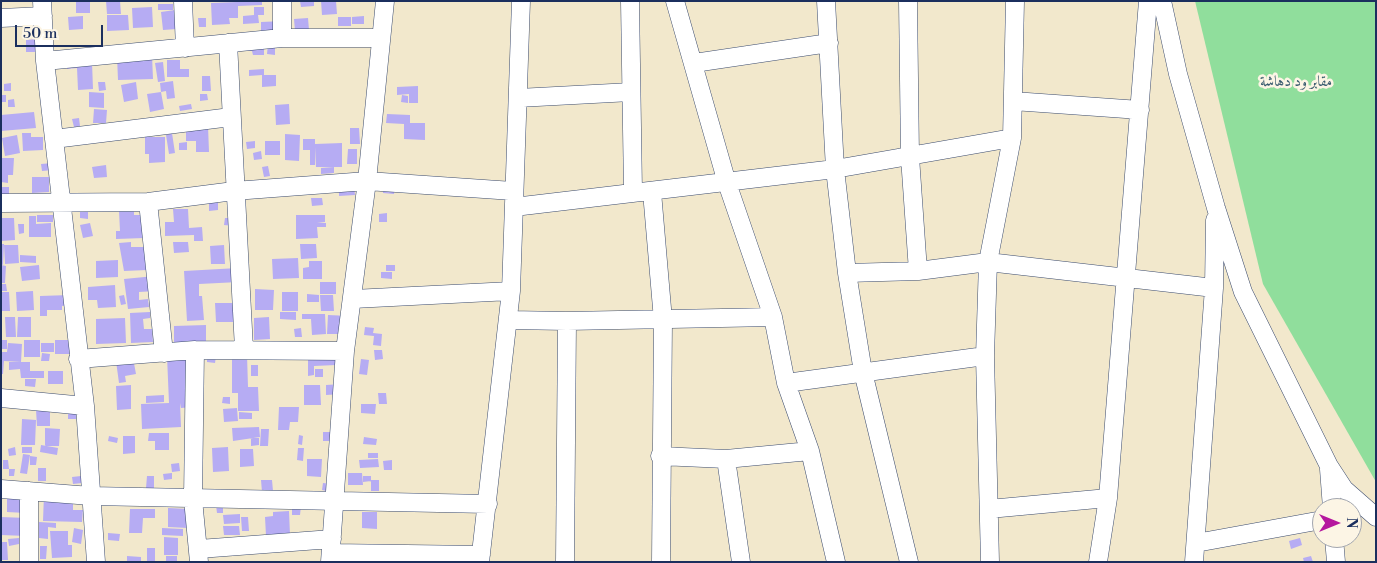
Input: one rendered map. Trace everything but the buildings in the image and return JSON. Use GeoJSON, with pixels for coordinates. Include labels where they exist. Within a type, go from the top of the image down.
{"type":"FeatureCollection","features":[{"type":"Feature","properties":{"kind":"street"},"geometry":{"type":"LineString","coordinates":[[184,1],[184,48]]}},
{"type":"Feature","properties":{"kind":"street"},"geometry":{"type":"LineString","coordinates":[[282,1],[282,38]]}},
{"type":"Feature","properties":{"kind":"street"},"geometry":{"type":"LineString","coordinates":[[331,551],[345,351],[367,182],[385,1]]}},
{"type":"Feature","properties":{"kind":"street"},"geometry":{"type":"LineString","coordinates":[[195,350],[193,499],[199,556],[331,551],[481,558],[511,291],[521,1]]}},
{"type":"Feature","properties":{"kind":"street"},"geometry":{"type":"LineString","coordinates":[[630,1],[633,191]]}},
{"type":"Feature","properties":{"kind":"street"},"geometry":{"type":"LineString","coordinates":[[675,1],[727,183],[773,316],[786,383],[810,451],[836,562]]}},
{"type":"Feature","properties":{"kind":"street"},"geometry":{"type":"LineString","coordinates":[[826,1],[835,169],[848,273],[863,372],[908,562]]}},
{"type":"Feature","properties":{"kind":"street"},"geometry":{"type":"LineString","coordinates":[[908,1],[910,157],[918,271]]}},
{"type":"Feature","properties":{"kind":"street"},"geometry":{"type":"LineString","coordinates":[[990,562],[985,356],[988,262],[1012,138],[1015,1]]}},
{"type":"Feature","properties":{"kind":"street"},"geometry":{"type":"LineString","coordinates":[[1098,562],[1108,498],[1148,1]]}},
{"type":"Feature","properties":{"kind":"street"},"geometry":{"type":"LineString","coordinates":[[1162,1],[1178,74],[1216,208],[1243,292],[1329,466],[1344,489],[1376,516]]}},
{"type":"Feature","properties":{"kind":"street"},"geometry":{"type":"LineString","coordinates":[[1,18],[42,9],[45,61],[78,359],[85,406],[96,562]]}},
{"type":"Feature","properties":{"kind":"street"},"geometry":{"type":"LineString","coordinates":[[45,61],[282,38],[381,38]]}},
{"type":"Feature","properties":{"kind":"street"},"geometry":{"type":"LineString","coordinates":[[228,43],[234,191],[244,349]]}},
{"type":"Feature","properties":{"kind":"street"},"geometry":{"type":"LineString","coordinates":[[694,63],[829,43]]}},
{"type":"Feature","properties":{"kind":"street"},"geometry":{"type":"LineString","coordinates":[[518,98],[631,92]]}},
{"type":"Feature","properties":{"kind":"street"},"geometry":{"type":"LineString","coordinates":[[1013,101],[1140,110]]}},
{"type":"Feature","properties":{"kind":"street"},"geometry":{"type":"LineString","coordinates":[[54,139],[231,117]]}},
{"type":"Feature","properties":{"kind":"street"},"geometry":{"type":"LineString","coordinates":[[1,204],[148,202],[234,191],[367,182],[514,199],[633,191],[652,192],[835,169],[1012,138]]}},
{"type":"Feature","properties":{"kind":"street"},"geometry":{"type":"LineString","coordinates":[[652,192],[663,320],[660,456],[661,562]]}},
{"type":"Feature","properties":{"kind":"street"},"geometry":{"type":"LineString","coordinates":[[148,202],[164,353]]}},
{"type":"Feature","properties":{"kind":"street"},"geometry":{"type":"LineString","coordinates":[[1194,562],[1214,288],[1216,208]]}},
{"type":"Feature","properties":{"kind":"street"},"geometry":{"type":"LineString","coordinates":[[848,273],[918,271],[988,262],[1214,288]]}},
{"type":"Feature","properties":{"kind":"street"},"geometry":{"type":"LineString","coordinates":[[353,299],[511,291]]}},
{"type":"Feature","properties":{"kind":"street"},"geometry":{"type":"LineString","coordinates":[[508,320],[663,320],[773,316]]}},
{"type":"Feature","properties":{"kind":"street"},"geometry":{"type":"LineString","coordinates":[[565,562],[567,321]]}},
{"type":"Feature","properties":{"kind":"street"},"geometry":{"type":"LineString","coordinates":[[78,359],[195,350],[345,351]]}},
{"type":"Feature","properties":{"kind":"street"},"geometry":{"type":"LineString","coordinates":[[786,383],[985,356]]}},
{"type":"Feature","properties":{"kind":"street"},"geometry":{"type":"LineString","coordinates":[[1,398],[85,406]]}},
{"type":"Feature","properties":{"kind":"street"},"geometry":{"type":"LineString","coordinates":[[660,456],[726,459],[810,451]]}},
{"type":"Feature","properties":{"kind":"street"},"geometry":{"type":"LineString","coordinates":[[726,459],[742,562]]}},
{"type":"Feature","properties":{"kind":"street"},"geometry":{"type":"LineString","coordinates":[[1329,466],[1331,498]]}},
{"type":"Feature","properties":{"kind":"street"},"geometry":{"type":"LineString","coordinates":[[1,489],[91,496],[488,504]]}},
{"type":"Feature","properties":{"kind":"street"},"geometry":{"type":"LineString","coordinates":[[29,491],[30,562]]}},
{"type":"Feature","properties":{"kind":"street"},"geometry":{"type":"LineString","coordinates":[[989,509],[1108,498]]}},
{"type":"Feature","properties":{"kind":"street"},"geometry":{"type":"LineString","coordinates":[[1196,543],[1312,522]]}},
{"type":"Feature","properties":{"kind":"street"},"geometry":{"type":"LineString","coordinates":[[1335,548],[1336,562]]}},
{"type":"Feature","properties":{"kind":"green space","name":"مقابر ود دهاشة"},"geometry":{"type":"Polygon","coordinates":[[[1195,1],[1376,1],[1376,482],[1263,284],[1195,1]]]}}]}
